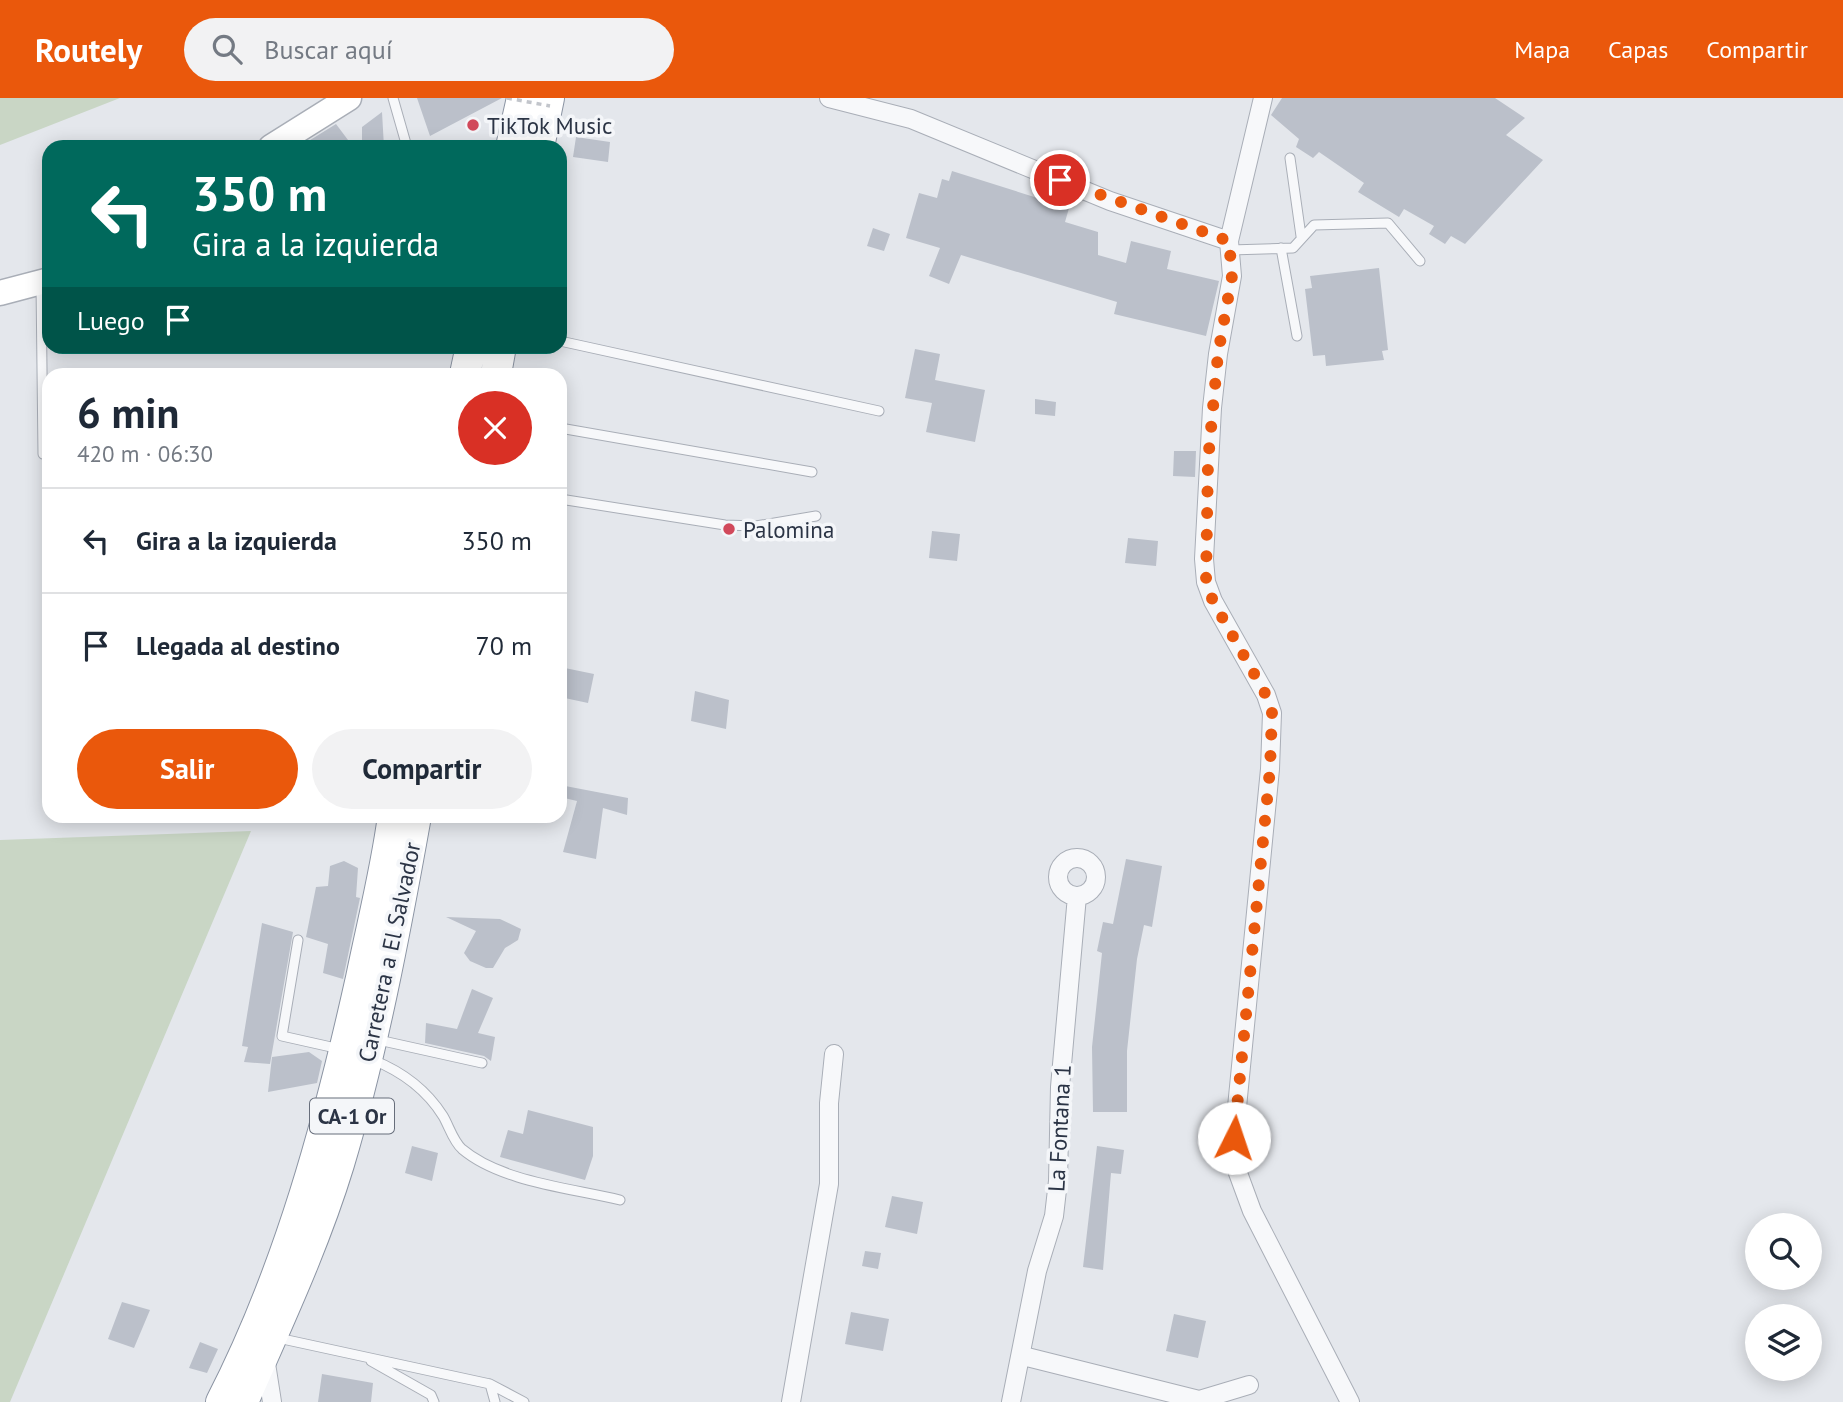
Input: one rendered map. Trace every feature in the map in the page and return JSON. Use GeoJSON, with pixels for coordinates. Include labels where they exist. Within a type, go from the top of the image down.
{"type":"FeatureCollection","features":[{"type":"Feature","properties":{"kind":"highway"},"geometry":{"type":"LineString","coordinates":[[513,140],[522,98]]}},
{"type":"Feature","properties":{"kind":"highway"},"geometry":{"type":"LineString","coordinates":[[541,140],[550,102]]}},
{"type":"Feature","properties":{"kind":"highway","name":"Carretera a El Salvador"},"geometry":{"type":"LineString","coordinates":[[243,1402],[305,1259],[338,1166],[362,1049],[392,823]]}},
{"type":"Feature","properties":{"kind":"highway","name":"Carretera a El Salvador"},"geometry":{"type":"LineString","coordinates":[[221,1402],[264,1306],[315,1161],[362,1049],[397,928],[415,823]]}},
{"type":"Feature","properties":{"kind":"main road"},"geometry":{"type":"LineString","coordinates":[[282,140],[349,98]]}},
{"type":"Feature","properties":{"kind":"main road"},"geometry":{"type":"LineString","coordinates":[[0,293],[42,282]]}},
{"type":"Feature","properties":{"kind":"street"},"geometry":{"type":"LineString","coordinates":[[829,98],[911,119],[1110,201],[1229,246]]}},
{"type":"Feature","properties":{"kind":"street"},"geometry":{"type":"LineString","coordinates":[[1263,98],[1229,246],[1232,276],[1218,354],[1205,511],[1206,582],[1213,601],[1266,695],[1272,713],[1270,769],[1234,1138],[1238,1173],[1252,1211],[1350,1402]]}},
{"type":"Feature","properties":{"kind":"street","name":"La Fontana 1"},"geometry":{"type":"LineString","coordinates":[[1011,1402],[1023,1356],[1030,1307],[1054,1216],[1058,1181],[1060,1087],[1077,896]]}},
{"type":"Feature","properties":{"kind":"street"},"geometry":{"type":"LineString","coordinates":[[792,1402],[829,1184],[829,1103],[834,1054]]}},
{"type":"Feature","properties":{"kind":"street"},"geometry":{"type":"LineString","coordinates":[[269,1345],[272,1402]]}},
{"type":"Feature","properties":{"kind":"street"},"geometry":{"type":"LineString","coordinates":[[1023,1356],[1199,1400],[1249,1385]]}},
{"type":"Feature","properties":{"kind":"lane"},"geometry":{"type":"LineString","coordinates":[[393,98],[406,140]]}},
{"type":"Feature","properties":{"kind":"lane"},"geometry":{"type":"LineString","coordinates":[[1290,158],[1301,236]]}},
{"type":"Feature","properties":{"kind":"lane"},"geometry":{"type":"LineString","coordinates":[[1229,246],[1293,248],[1301,236],[1314,225],[1388,223],[1420,261]]}},
{"type":"Feature","properties":{"kind":"lane"},"geometry":{"type":"LineString","coordinates":[[1281,248],[1297,336]]}},
{"type":"Feature","properties":{"kind":"lane"},"geometry":{"type":"LineString","coordinates":[[567,343],[879,411]]}},
{"type":"Feature","properties":{"kind":"lane"},"geometry":{"type":"LineString","coordinates":[[567,429],[812,472]]}},
{"type":"Feature","properties":{"kind":"lane"},"geometry":{"type":"LineString","coordinates":[[567,500],[725,525],[756,526],[816,516]]}},
{"type":"Feature","properties":{"kind":"lane"},"geometry":{"type":"LineString","coordinates":[[298,940],[282,1036],[362,1049],[481,1063]]}},
{"type":"Feature","properties":{"kind":"lane"},"geometry":{"type":"LineString","coordinates":[[362,1049],[418,1084],[443,1115],[460,1147],[495,1170],[620,1200]]}},
{"type":"Feature","properties":{"kind":"lane"},"geometry":{"type":"LineString","coordinates":[[269,1345],[363,1357],[490,1384],[524,1402]]}},
{"type":"Feature","properties":{"kind":"lane"},"geometry":{"type":"LineString","coordinates":[[363,1357],[430,1395],[434,1402]]}},
{"type":"Feature","properties":{"kind":"lane"},"geometry":{"type":"LineString","coordinates":[[490,1384],[495,1402]]}},
{"type":"Feature","properties":{"kind":"path"},"geometry":{"type":"LineString","coordinates":[[507,98],[550,102]]}},
{"type":"Feature","properties":{"kind":"green space"},"geometry":{"type":"Polygon","coordinates":[[[0,98],[120,98],[0,145],[0,98]]]}},
{"type":"Feature","properties":{"kind":"green space"},"geometry":{"type":"Polygon","coordinates":[[[251,831],[10,1402],[0,1402],[0,840],[251,831]]]}},
{"type":"Feature","properties":{"kind":"building"},"geometry":{"type":"Polygon","coordinates":[[[417,98],[502,98],[430,136],[417,98]]]}},
{"type":"Feature","properties":{"kind":"building"},"geometry":{"type":"Polygon","coordinates":[[[1282,98],[1495,98],[1525,118],[1506,135],[1543,160],[1465,244],[1451,236],[1445,244],[1429,234],[1434,226],[1404,209],[1399,217],[1358,192],[1364,183],[1319,152],[1313,158],[1296,147],[1299,139],[1271,115],[1282,98]]]}},
{"type":"Feature","properties":{"kind":"building"},"geometry":{"type":"Polygon","coordinates":[[[382,112],[384,140],[362,140],[362,127],[382,112]]]}},
{"type":"Feature","properties":{"kind":"building"},"geometry":{"type":"Polygon","coordinates":[[[336,124],[348,140],[310,140],[336,124]]]}},
{"type":"Feature","properties":{"kind":"building"},"geometry":{"type":"Polygon","coordinates":[[[576,137],[610,142],[608,162],[573,157],[576,137]]]}},
{"type":"Feature","properties":{"kind":"building"},"geometry":{"type":"Polygon","coordinates":[[[952,171],[1069,208],[1065,222],[1098,232],[1098,255],[1126,263],[1131,241],[1171,251],[1167,269],[1219,281],[1206,336],[1114,314],[1117,302],[961,255],[949,284],[929,276],[940,248],[906,238],[919,193],[937,198],[942,179],[949,181],[952,171]]]}},
{"type":"Feature","properties":{"kind":"building"},"geometry":{"type":"Polygon","coordinates":[[[873,228],[890,234],[884,251],[867,246],[873,228]]]}},
{"type":"Feature","properties":{"kind":"building"},"geometry":{"type":"Polygon","coordinates":[[[1379,268],[1388,350],[1382,351],[1384,360],[1326,366],[1325,355],[1313,356],[1305,289],[1312,288],[1310,276],[1379,268]]]}},
{"type":"Feature","properties":{"kind":"building"},"geometry":{"type":"Polygon","coordinates":[[[915,349],[940,354],[935,380],[985,390],[975,442],[926,432],[932,403],[905,398],[915,349]]]}},
{"type":"Feature","properties":{"kind":"building"},"geometry":{"type":"Polygon","coordinates":[[[1035,399],[1056,402],[1055,416],[1035,414],[1035,399]]]}},
{"type":"Feature","properties":{"kind":"building"},"geometry":{"type":"Polygon","coordinates":[[[1174,451],[1196,451],[1195,477],[1173,476],[1174,451]]]}},
{"type":"Feature","properties":{"kind":"building"},"geometry":{"type":"Polygon","coordinates":[[[932,531],[960,534],[957,561],[929,558],[932,531]]]}},
{"type":"Feature","properties":{"kind":"building"},"geometry":{"type":"Polygon","coordinates":[[[1128,538],[1158,541],[1156,566],[1125,563],[1128,538]]]}},
{"type":"Feature","properties":{"kind":"building"},"geometry":{"type":"Polygon","coordinates":[[[567,668],[594,674],[588,703],[567,698],[567,668]]]}},
{"type":"Feature","properties":{"kind":"building"},"geometry":{"type":"Polygon","coordinates":[[[695,691],[729,700],[726,729],[691,721],[695,691]]]}},
{"type":"Feature","properties":{"kind":"building"},"geometry":{"type":"Polygon","coordinates":[[[567,786],[628,798],[627,815],[603,808],[596,859],[563,852],[577,801],[567,799],[567,786]]]}},
{"type":"Feature","properties":{"kind":"building"},"geometry":{"type":"Polygon","coordinates":[[[1126,859],[1162,866],[1152,927],[1144,925],[1137,959],[1127,1051],[1127,1112],[1093,1112],[1092,1047],[1102,953],[1097,951],[1103,922],[1113,924],[1126,859]]]}},
{"type":"Feature","properties":{"kind":"building"},"geometry":{"type":"Polygon","coordinates":[[[344,861],[358,868],[356,897],[360,898],[343,979],[323,973],[328,944],[306,937],[316,887],[328,886],[330,866],[344,861]]]}},
{"type":"Feature","properties":{"kind":"building"},"geometry":{"type":"Polygon","coordinates":[[[446,917],[500,919],[521,929],[518,940],[505,948],[493,968],[486,968],[470,961],[464,953],[476,931],[446,917]]]}},
{"type":"Feature","properties":{"kind":"building"},"geometry":{"type":"Polygon","coordinates":[[[262,923],[293,932],[270,1064],[244,1062],[248,1047],[242,1046],[262,923]]]}},
{"type":"Feature","properties":{"kind":"building"},"geometry":{"type":"Polygon","coordinates":[[[472,989],[493,998],[478,1033],[495,1037],[491,1061],[484,1056],[425,1043],[426,1023],[457,1029],[472,989]]]}},
{"type":"Feature","properties":{"kind":"building"},"geometry":{"type":"Polygon","coordinates":[[[309,1052],[322,1061],[317,1083],[268,1092],[272,1057],[309,1052]]]}},
{"type":"Feature","properties":{"kind":"building"},"geometry":{"type":"Polygon","coordinates":[[[528,1110],[593,1127],[593,1156],[585,1180],[500,1157],[508,1130],[523,1134],[528,1110]]]}},
{"type":"Feature","properties":{"kind":"building"},"geometry":{"type":"Polygon","coordinates":[[[412,1146],[438,1153],[432,1181],[405,1173],[412,1146]]]}},
{"type":"Feature","properties":{"kind":"building"},"geometry":{"type":"Polygon","coordinates":[[[1097,1146],[1124,1150],[1121,1174],[1111,1173],[1103,1270],[1083,1267],[1097,1146]]]}},
{"type":"Feature","properties":{"kind":"building"},"geometry":{"type":"Polygon","coordinates":[[[892,1196],[923,1202],[917,1234],[885,1227],[892,1196]]]}},
{"type":"Feature","properties":{"kind":"building"},"geometry":{"type":"Polygon","coordinates":[[[865,1251],[881,1253],[878,1269],[862,1266],[865,1251]]]}},
{"type":"Feature","properties":{"kind":"building"},"geometry":{"type":"Polygon","coordinates":[[[122,1302],[150,1310],[134,1348],[108,1339],[122,1302]]]}},
{"type":"Feature","properties":{"kind":"building"},"geometry":{"type":"Polygon","coordinates":[[[851,1312],[889,1319],[883,1351],[845,1344],[851,1312]]]}},
{"type":"Feature","properties":{"kind":"building"},"geometry":{"type":"Polygon","coordinates":[[[1174,1314],[1206,1321],[1198,1358],[1166,1351],[1174,1314]]]}},
{"type":"Feature","properties":{"kind":"building"},"geometry":{"type":"Polygon","coordinates":[[[200,1342],[218,1349],[207,1373],[189,1368],[200,1342]]]}},
{"type":"Feature","properties":{"kind":"building"},"geometry":{"type":"Polygon","coordinates":[[[322,1374],[373,1383],[371,1402],[318,1402],[322,1374]]]}},
{"type":"Feature","properties":{"kind":"place","name":"TikTok Music"},"geometry":{"type":"Point","coordinates":[473,125]}},
{"type":"Feature","properties":{"kind":"place","name":"Palomina"},"geometry":{"type":"Point","coordinates":[729,529]}},
{"type":"Feature","properties":{"kind":"route"},"geometry":{"type":"LineString","coordinates":[[1060,180],[1110,201],[1229,241],[1232,276],[1218,354],[1208,461],[1205,511],[1206,582],[1213,601],[1266,695],[1272,713],[1270,769],[1234,1138]]}}]}
